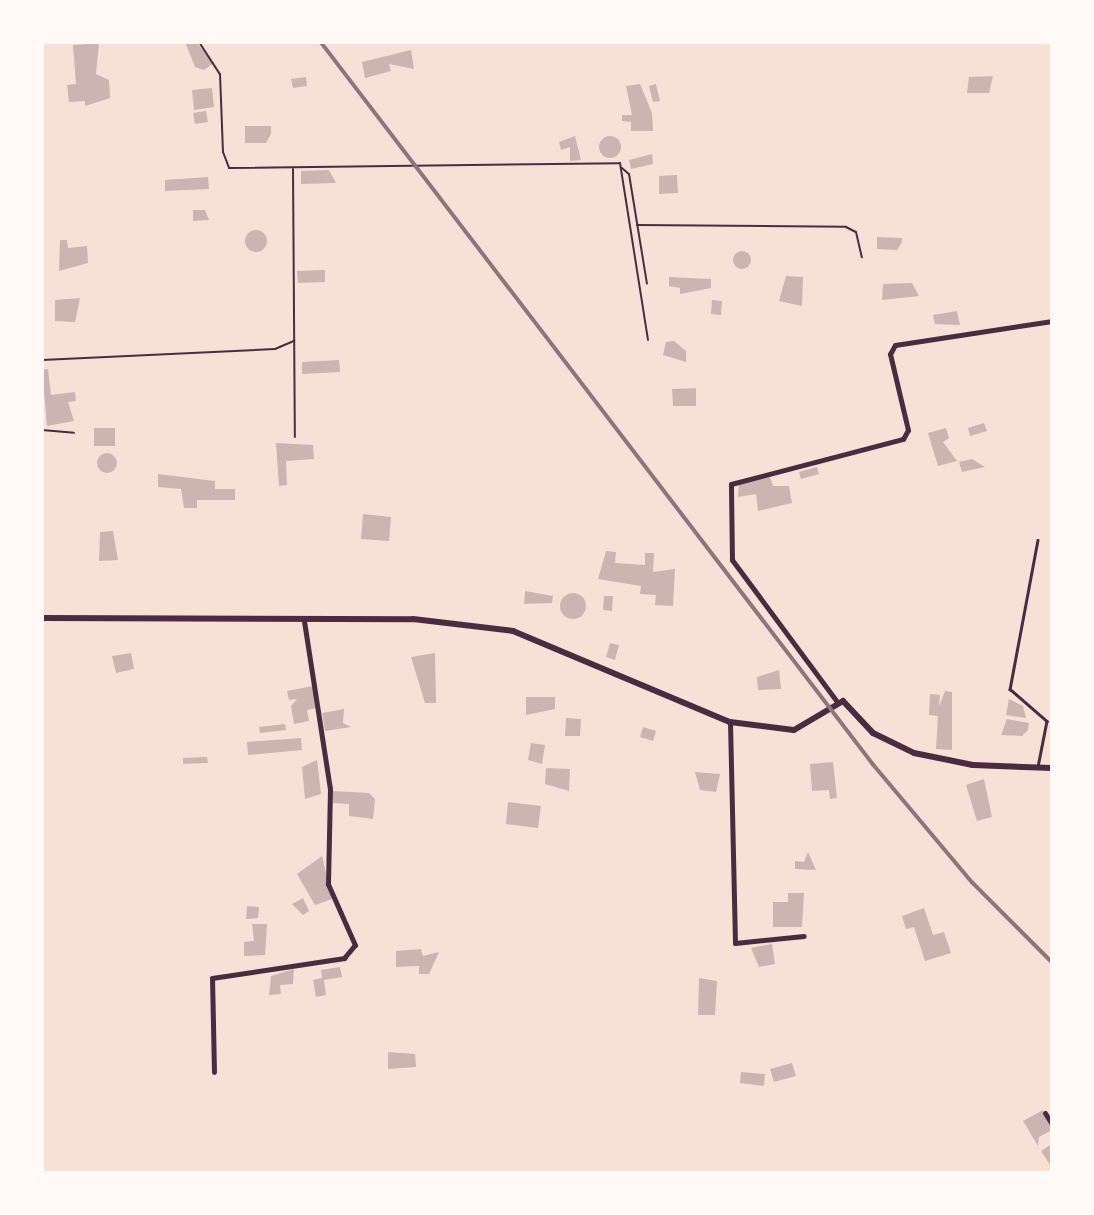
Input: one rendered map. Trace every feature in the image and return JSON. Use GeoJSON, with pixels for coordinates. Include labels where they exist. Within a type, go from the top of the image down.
{"type":"FeatureCollection","features":[{"type":"Feature","properties":{"kind":"street"},"geometry":{"type":"LineString","coordinates":[[838,703],[732,561],[731,484],[903,439],[908,430],[890,354],[895,345],[1052,321]]}},
{"type":"Feature","properties":{"kind":"street"},"geometry":{"type":"LineString","coordinates":[[42,618],[304,621],[412,619],[513,631],[730,722],[794,730],[838,703],[847,702],[873,733],[914,753],[956,764],[1052,768]]}},
{"type":"Feature","properties":{"kind":"street"},"geometry":{"type":"LineString","coordinates":[[214,1072],[212,978],[344,958],[355,945],[328,884],[330,789],[304,621]]}},
{"type":"Feature","properties":{"kind":"street"},"geometry":{"type":"LineString","coordinates":[[730,722],[735,943],[804,936]]}},
{"type":"Feature","properties":{"kind":"street"},"geometry":{"type":"LineString","coordinates":[[1045,1113],[1052,1124]]}},
{"type":"Feature","properties":{"kind":"lane"},"geometry":{"type":"LineString","coordinates":[[1038,540],[1010,689],[1047,721],[1038,767]]}},
{"type":"Feature","properties":{"kind":"path"},"geometry":{"type":"LineString","coordinates":[[199,42],[220,74],[227,165],[293,168],[614,161],[629,174],[647,284]]}},
{"type":"Feature","properties":{"kind":"path"},"geometry":{"type":"LineString","coordinates":[[622,167],[648,340]]}},
{"type":"Feature","properties":{"kind":"path"},"geometry":{"type":"LineString","coordinates":[[293,168],[295,437]]}},
{"type":"Feature","properties":{"kind":"path"},"geometry":{"type":"LineString","coordinates":[[637,225],[846,227],[856,232],[862,257]]}},
{"type":"Feature","properties":{"kind":"path"},"geometry":{"type":"LineString","coordinates":[[42,360],[275,349],[294,341]]}},
{"type":"Feature","properties":{"kind":"path"},"geometry":{"type":"LineString","coordinates":[[42,430],[74,433]]}},
{"type":"Feature","properties":{"kind":"building"},"geometry":{"type":"Polygon","coordinates":[[[185,42],[196,42],[214,63],[204,70],[195,67],[185,42]]]}},
{"type":"Feature","properties":{"kind":"building"},"geometry":{"type":"Polygon","coordinates":[[[99,43],[96,74],[109,80],[110,98],[85,106],[85,101],[69,102],[67,85],[76,84],[73,45],[99,43]]]}},
{"type":"Feature","properties":{"kind":"building"},"geometry":{"type":"Polygon","coordinates":[[[411,50],[414,69],[389,64],[391,71],[365,78],[362,62],[411,50]]]}},
{"type":"Feature","properties":{"kind":"building"},"geometry":{"type":"Polygon","coordinates":[[[993,76],[989,93],[967,93],[969,77],[993,76]]]}},
{"type":"Feature","properties":{"kind":"building"},"geometry":{"type":"Polygon","coordinates":[[[306,77],[307,86],[293,88],[291,79],[306,77]]]}},
{"type":"Feature","properties":{"kind":"building"},"geometry":{"type":"Polygon","coordinates":[[[640,84],[652,113],[653,131],[631,131],[631,122],[622,121],[622,115],[632,115],[626,86],[640,84]]]}},
{"type":"Feature","properties":{"kind":"building"},"geometry":{"type":"Polygon","coordinates":[[[656,84],[660,101],[653,102],[649,86],[656,84]]]}},
{"type":"Feature","properties":{"kind":"building"},"geometry":{"type":"Polygon","coordinates":[[[212,88],[214,107],[194,110],[192,90],[212,88]]]}},
{"type":"Feature","properties":{"kind":"building"},"geometry":{"type":"Polygon","coordinates":[[[206,111],[208,122],[195,124],[193,113],[206,111]]]}},
{"type":"Feature","properties":{"kind":"building"},"geometry":{"type":"Polygon","coordinates":[[[245,126],[271,126],[271,134],[266,143],[245,143],[245,126]]]}},
{"type":"Feature","properties":{"kind":"building"},"geometry":{"type":"Polygon","coordinates":[[[575,136],[581,160],[570,161],[570,147],[561,150],[559,142],[575,136]]]}},
{"type":"Feature","properties":{"kind":"building"},"geometry":{"type":"Polygon","coordinates":[[[610,136],[618,139],[621,147],[618,155],[610,158],[602,155],[599,147],[602,139],[610,136]]]}},
{"type":"Feature","properties":{"kind":"building"},"geometry":{"type":"Polygon","coordinates":[[[652,154],[653,164],[631,169],[629,160],[652,154]]]}},
{"type":"Feature","properties":{"kind":"building"},"geometry":{"type":"Polygon","coordinates":[[[329,170],[336,183],[301,184],[301,171],[329,170]]]}},
{"type":"Feature","properties":{"kind":"building"},"geometry":{"type":"Polygon","coordinates":[[[677,175],[678,193],[659,194],[659,176],[677,175]]]}},
{"type":"Feature","properties":{"kind":"building"},"geometry":{"type":"Polygon","coordinates":[[[208,177],[209,189],[165,191],[165,180],[208,177]]]}},
{"type":"Feature","properties":{"kind":"building"},"geometry":{"type":"Polygon","coordinates":[[[193,210],[205,210],[209,220],[193,221],[193,210]]]}},
{"type":"Feature","properties":{"kind":"building"},"geometry":{"type":"Polygon","coordinates":[[[252,230],[260,230],[267,237],[267,245],[260,252],[252,252],[245,245],[245,237],[252,230]]]}},
{"type":"Feature","properties":{"kind":"building"},"geometry":{"type":"Polygon","coordinates":[[[877,237],[902,238],[902,242],[897,250],[877,249],[877,237]]]}},
{"type":"Feature","properties":{"kind":"building"},"geometry":{"type":"Polygon","coordinates":[[[60,240],[67,240],[68,248],[87,246],[88,263],[59,271],[60,240]]]}},
{"type":"Feature","properties":{"kind":"building"},"geometry":{"type":"Polygon","coordinates":[[[742,251],[748,254],[751,260],[748,266],[742,269],[736,266],[733,260],[736,254],[742,251]]]}},
{"type":"Feature","properties":{"kind":"building"},"geometry":{"type":"Polygon","coordinates":[[[325,270],[325,282],[298,283],[297,271],[325,270]]]}},
{"type":"Feature","properties":{"kind":"building"},"geometry":{"type":"Polygon","coordinates":[[[786,276],[803,277],[802,306],[779,301],[786,276]]]}},
{"type":"Feature","properties":{"kind":"building"},"geometry":{"type":"Polygon","coordinates":[[[669,277],[711,279],[711,288],[680,294],[680,288],[669,286],[669,277]]]}},
{"type":"Feature","properties":{"kind":"building"},"geometry":{"type":"Polygon","coordinates":[[[912,283],[919,296],[882,300],[883,284],[912,283]]]}},
{"type":"Feature","properties":{"kind":"building"},"geometry":{"type":"Polygon","coordinates":[[[80,298],[75,322],[55,321],[55,300],[80,298]]]}},
{"type":"Feature","properties":{"kind":"building"},"geometry":{"type":"Polygon","coordinates":[[[712,300],[722,301],[721,315],[711,314],[712,300]]]}},
{"type":"Feature","properties":{"kind":"building"},"geometry":{"type":"Polygon","coordinates":[[[957,311],[960,325],[935,324],[933,315],[957,311]]]}},
{"type":"Feature","properties":{"kind":"building"},"geometry":{"type":"Polygon","coordinates":[[[674,341],[686,351],[686,362],[663,355],[666,342],[674,341]]]}},
{"type":"Feature","properties":{"kind":"building"},"geometry":{"type":"Polygon","coordinates":[[[339,360],[340,372],[302,374],[302,362],[339,360]]]}},
{"type":"Feature","properties":{"kind":"building"},"geometry":{"type":"Polygon","coordinates":[[[48,369],[51,395],[75,392],[76,401],[68,402],[74,421],[47,426],[42,370],[48,369]]]}},
{"type":"Feature","properties":{"kind":"building"},"geometry":{"type":"Polygon","coordinates":[[[696,388],[696,406],[673,406],[672,389],[696,388]]]}},
{"type":"Feature","properties":{"kind":"building"},"geometry":{"type":"Polygon","coordinates":[[[984,423],[987,431],[970,436],[968,428],[984,423]]]}},
{"type":"Feature","properties":{"kind":"building"},"geometry":{"type":"Polygon","coordinates":[[[94,428],[115,428],[115,446],[94,446],[94,428]]]}},
{"type":"Feature","properties":{"kind":"building"},"geometry":{"type":"Polygon","coordinates":[[[946,428],[949,438],[943,442],[957,461],[938,466],[928,433],[946,428]]]}},
{"type":"Feature","properties":{"kind":"building"},"geometry":{"type":"Polygon","coordinates":[[[276,443],[313,445],[314,459],[286,461],[287,485],[279,486],[276,443]]]}},
{"type":"Feature","properties":{"kind":"building"},"geometry":{"type":"Polygon","coordinates":[[[103,453],[111,453],[117,463],[111,473],[103,473],[97,467],[97,459],[103,453]]]}},
{"type":"Feature","properties":{"kind":"building"},"geometry":{"type":"Polygon","coordinates":[[[972,459],[985,467],[962,472],[959,462],[972,459]]]}},
{"type":"Feature","properties":{"kind":"building"},"geometry":{"type":"Polygon","coordinates":[[[817,467],[819,474],[801,479],[799,472],[817,467]]]}},
{"type":"Feature","properties":{"kind":"building"},"geometry":{"type":"Polygon","coordinates":[[[158,474],[215,481],[215,489],[235,489],[235,500],[197,500],[197,508],[184,508],[181,489],[158,487],[158,474]]]}},
{"type":"Feature","properties":{"kind":"building"},"geometry":{"type":"Polygon","coordinates":[[[770,477],[773,486],[789,486],[792,503],[758,511],[756,494],[738,497],[739,481],[770,477]]]}},
{"type":"Feature","properties":{"kind":"building"},"geometry":{"type":"Polygon","coordinates":[[[363,514],[391,517],[389,541],[361,539],[363,514]]]}},
{"type":"Feature","properties":{"kind":"building"},"geometry":{"type":"Polygon","coordinates":[[[113,531],[118,560],[99,561],[100,532],[113,531]]]}},
{"type":"Feature","properties":{"kind":"building"},"geometry":{"type":"Polygon","coordinates":[[[606,551],[616,552],[615,563],[645,565],[645,553],[654,553],[653,572],[675,569],[673,606],[655,605],[656,595],[640,594],[641,586],[598,579],[606,551]]]}},
{"type":"Feature","properties":{"kind":"building"},"geometry":{"type":"Polygon","coordinates":[[[525,591],[553,596],[552,603],[524,604],[525,591]]]}},
{"type":"Feature","properties":{"kind":"building"},"geometry":{"type":"Polygon","coordinates":[[[573,593],[582,597],[586,606],[582,615],[573,619],[564,615],[560,606],[564,597],[573,593]]]}},
{"type":"Feature","properties":{"kind":"building"},"geometry":{"type":"Polygon","coordinates":[[[604,596],[613,596],[612,611],[603,610],[604,596]]]}},
{"type":"Feature","properties":{"kind":"building"},"geometry":{"type":"Polygon","coordinates":[[[610,643],[619,645],[615,660],[606,657],[610,643]]]}},
{"type":"Feature","properties":{"kind":"building"},"geometry":{"type":"Polygon","coordinates":[[[131,653],[134,669],[116,673],[112,656],[131,653]]]}},
{"type":"Feature","properties":{"kind":"building"},"geometry":{"type":"Polygon","coordinates":[[[435,653],[436,703],[425,703],[411,657],[435,653]]]}},
{"type":"Feature","properties":{"kind":"building"},"geometry":{"type":"Polygon","coordinates":[[[779,670],[781,689],[758,690],[757,677],[779,670]]]}},
{"type":"Feature","properties":{"kind":"building"},"geometry":{"type":"Polygon","coordinates":[[[313,686],[317,708],[307,710],[309,721],[294,724],[291,706],[297,699],[289,700],[287,691],[313,686]]]}},
{"type":"Feature","properties":{"kind":"building"},"geometry":{"type":"Polygon","coordinates":[[[945,691],[952,692],[952,750],[936,749],[938,716],[929,715],[930,694],[940,695],[939,706],[945,691]]]}},
{"type":"Feature","properties":{"kind":"building"},"geometry":{"type":"Polygon","coordinates":[[[526,697],[555,697],[555,709],[526,715],[526,697]]]}},
{"type":"Feature","properties":{"kind":"building"},"geometry":{"type":"Polygon","coordinates":[[[1009,699],[1023,706],[1026,718],[1006,715],[1009,699]]]}},
{"type":"Feature","properties":{"kind":"building"},"geometry":{"type":"Polygon","coordinates":[[[344,709],[343,723],[351,727],[325,731],[322,713],[344,709]]]}},
{"type":"Feature","properties":{"kind":"building"},"geometry":{"type":"Polygon","coordinates":[[[566,718],[581,719],[580,736],[565,736],[566,718]]]}},
{"type":"Feature","properties":{"kind":"building"},"geometry":{"type":"Polygon","coordinates":[[[1007,719],[1029,723],[1028,730],[1022,736],[1001,735],[1007,719]]]}},
{"type":"Feature","properties":{"kind":"building"},"geometry":{"type":"Polygon","coordinates":[[[285,724],[286,730],[260,733],[259,727],[285,724]]]}},
{"type":"Feature","properties":{"kind":"building"},"geometry":{"type":"Polygon","coordinates":[[[643,727],[656,731],[653,741],[640,737],[643,727]]]}},
{"type":"Feature","properties":{"kind":"building"},"geometry":{"type":"Polygon","coordinates":[[[301,738],[302,750],[248,755],[247,742],[301,738]]]}},
{"type":"Feature","properties":{"kind":"building"},"geometry":{"type":"Polygon","coordinates":[[[531,743],[545,745],[542,764],[528,760],[531,743]]]}},
{"type":"Feature","properties":{"kind":"building"},"geometry":{"type":"Polygon","coordinates":[[[207,757],[208,763],[183,764],[183,758],[207,757]]]}},
{"type":"Feature","properties":{"kind":"building"},"geometry":{"type":"Polygon","coordinates":[[[317,760],[321,794],[305,799],[302,767],[317,760]]]}},
{"type":"Feature","properties":{"kind":"building"},"geometry":{"type":"Polygon","coordinates":[[[833,762],[837,798],[830,799],[829,790],[812,791],[810,764],[833,762]]]}},
{"type":"Feature","properties":{"kind":"building"},"geometry":{"type":"Polygon","coordinates":[[[546,768],[570,769],[569,791],[545,784],[546,768]]]}},
{"type":"Feature","properties":{"kind":"building"},"geometry":{"type":"Polygon","coordinates":[[[695,772],[720,774],[716,792],[700,790],[695,772]]]}},
{"type":"Feature","properties":{"kind":"building"},"geometry":{"type":"Polygon","coordinates":[[[984,779],[992,817],[977,821],[966,785],[984,779]]]}},
{"type":"Feature","properties":{"kind":"building"},"geometry":{"type":"Polygon","coordinates":[[[333,791],[369,793],[375,799],[373,819],[349,816],[349,804],[332,803],[333,791]]]}},
{"type":"Feature","properties":{"kind":"building"},"geometry":{"type":"Polygon","coordinates":[[[508,802],[541,806],[538,828],[506,824],[508,802]]]}},
{"type":"Feature","properties":{"kind":"building"},"geometry":{"type":"Polygon","coordinates":[[[808,852],[816,870],[795,869],[795,861],[804,862],[808,852]]]}},
{"type":"Feature","properties":{"kind":"building"},"geometry":{"type":"Polygon","coordinates":[[[322,856],[332,899],[315,905],[297,874],[322,856]]]}},
{"type":"Feature","properties":{"kind":"building"},"geometry":{"type":"Polygon","coordinates":[[[788,893],[804,893],[802,927],[773,927],[773,902],[788,902],[788,893]]]}},
{"type":"Feature","properties":{"kind":"building"},"geometry":{"type":"Polygon","coordinates":[[[303,898],[309,911],[303,915],[292,904],[303,898]]]}},
{"type":"Feature","properties":{"kind":"building"},"geometry":{"type":"Polygon","coordinates":[[[247,906],[259,907],[258,918],[246,919],[247,906]]]}},
{"type":"Feature","properties":{"kind":"building"},"geometry":{"type":"Polygon","coordinates":[[[924,908],[933,935],[944,932],[951,953],[925,961],[914,927],[906,929],[902,916],[924,908]]]}},
{"type":"Feature","properties":{"kind":"building"},"geometry":{"type":"Polygon","coordinates":[[[252,924],[267,924],[265,955],[244,956],[244,942],[254,941],[252,924]]]}},
{"type":"Feature","properties":{"kind":"building"},"geometry":{"type":"Polygon","coordinates":[[[772,944],[775,964],[759,967],[751,948],[772,944]]]}},
{"type":"Feature","properties":{"kind":"building"},"geometry":{"type":"Polygon","coordinates":[[[421,949],[423,956],[439,952],[429,974],[419,974],[419,966],[396,967],[396,951],[421,949]]]}},
{"type":"Feature","properties":{"kind":"building"},"geometry":{"type":"Polygon","coordinates":[[[340,967],[342,977],[324,980],[326,995],[316,997],[313,980],[322,978],[321,970],[340,967]]]}},
{"type":"Feature","properties":{"kind":"building"},"geometry":{"type":"Polygon","coordinates":[[[294,969],[293,984],[280,985],[281,994],[269,995],[271,976],[294,969]]]}},
{"type":"Feature","properties":{"kind":"building"},"geometry":{"type":"Polygon","coordinates":[[[699,978],[717,981],[715,1015],[698,1015],[699,978]]]}},
{"type":"Feature","properties":{"kind":"building"},"geometry":{"type":"Polygon","coordinates":[[[388,1052],[415,1054],[416,1067],[388,1069],[388,1052]]]}},
{"type":"Feature","properties":{"kind":"building"},"geometry":{"type":"Polygon","coordinates":[[[792,1063],[796,1076],[774,1082],[770,1069],[792,1063]]]}},
{"type":"Feature","properties":{"kind":"building"},"geometry":{"type":"Polygon","coordinates":[[[741,1072],[765,1074],[764,1086],[740,1083],[741,1072]]]}},
{"type":"Feature","properties":{"kind":"building"},"geometry":{"type":"Polygon","coordinates":[[[1043,1110],[1052,1130],[1039,1137],[1038,1146],[1023,1121],[1043,1110]]]}},
{"type":"Feature","properties":{"kind":"building"},"geometry":{"type":"Polygon","coordinates":[[[1052,1144],[1052,1168],[1041,1151],[1052,1144]]]}},
{"type":"Feature","properties":{"kind":"railway"},"geometry":{"type":"LineString","coordinates":[[321,42],[873,764],[973,883],[1052,962]]}}]}
